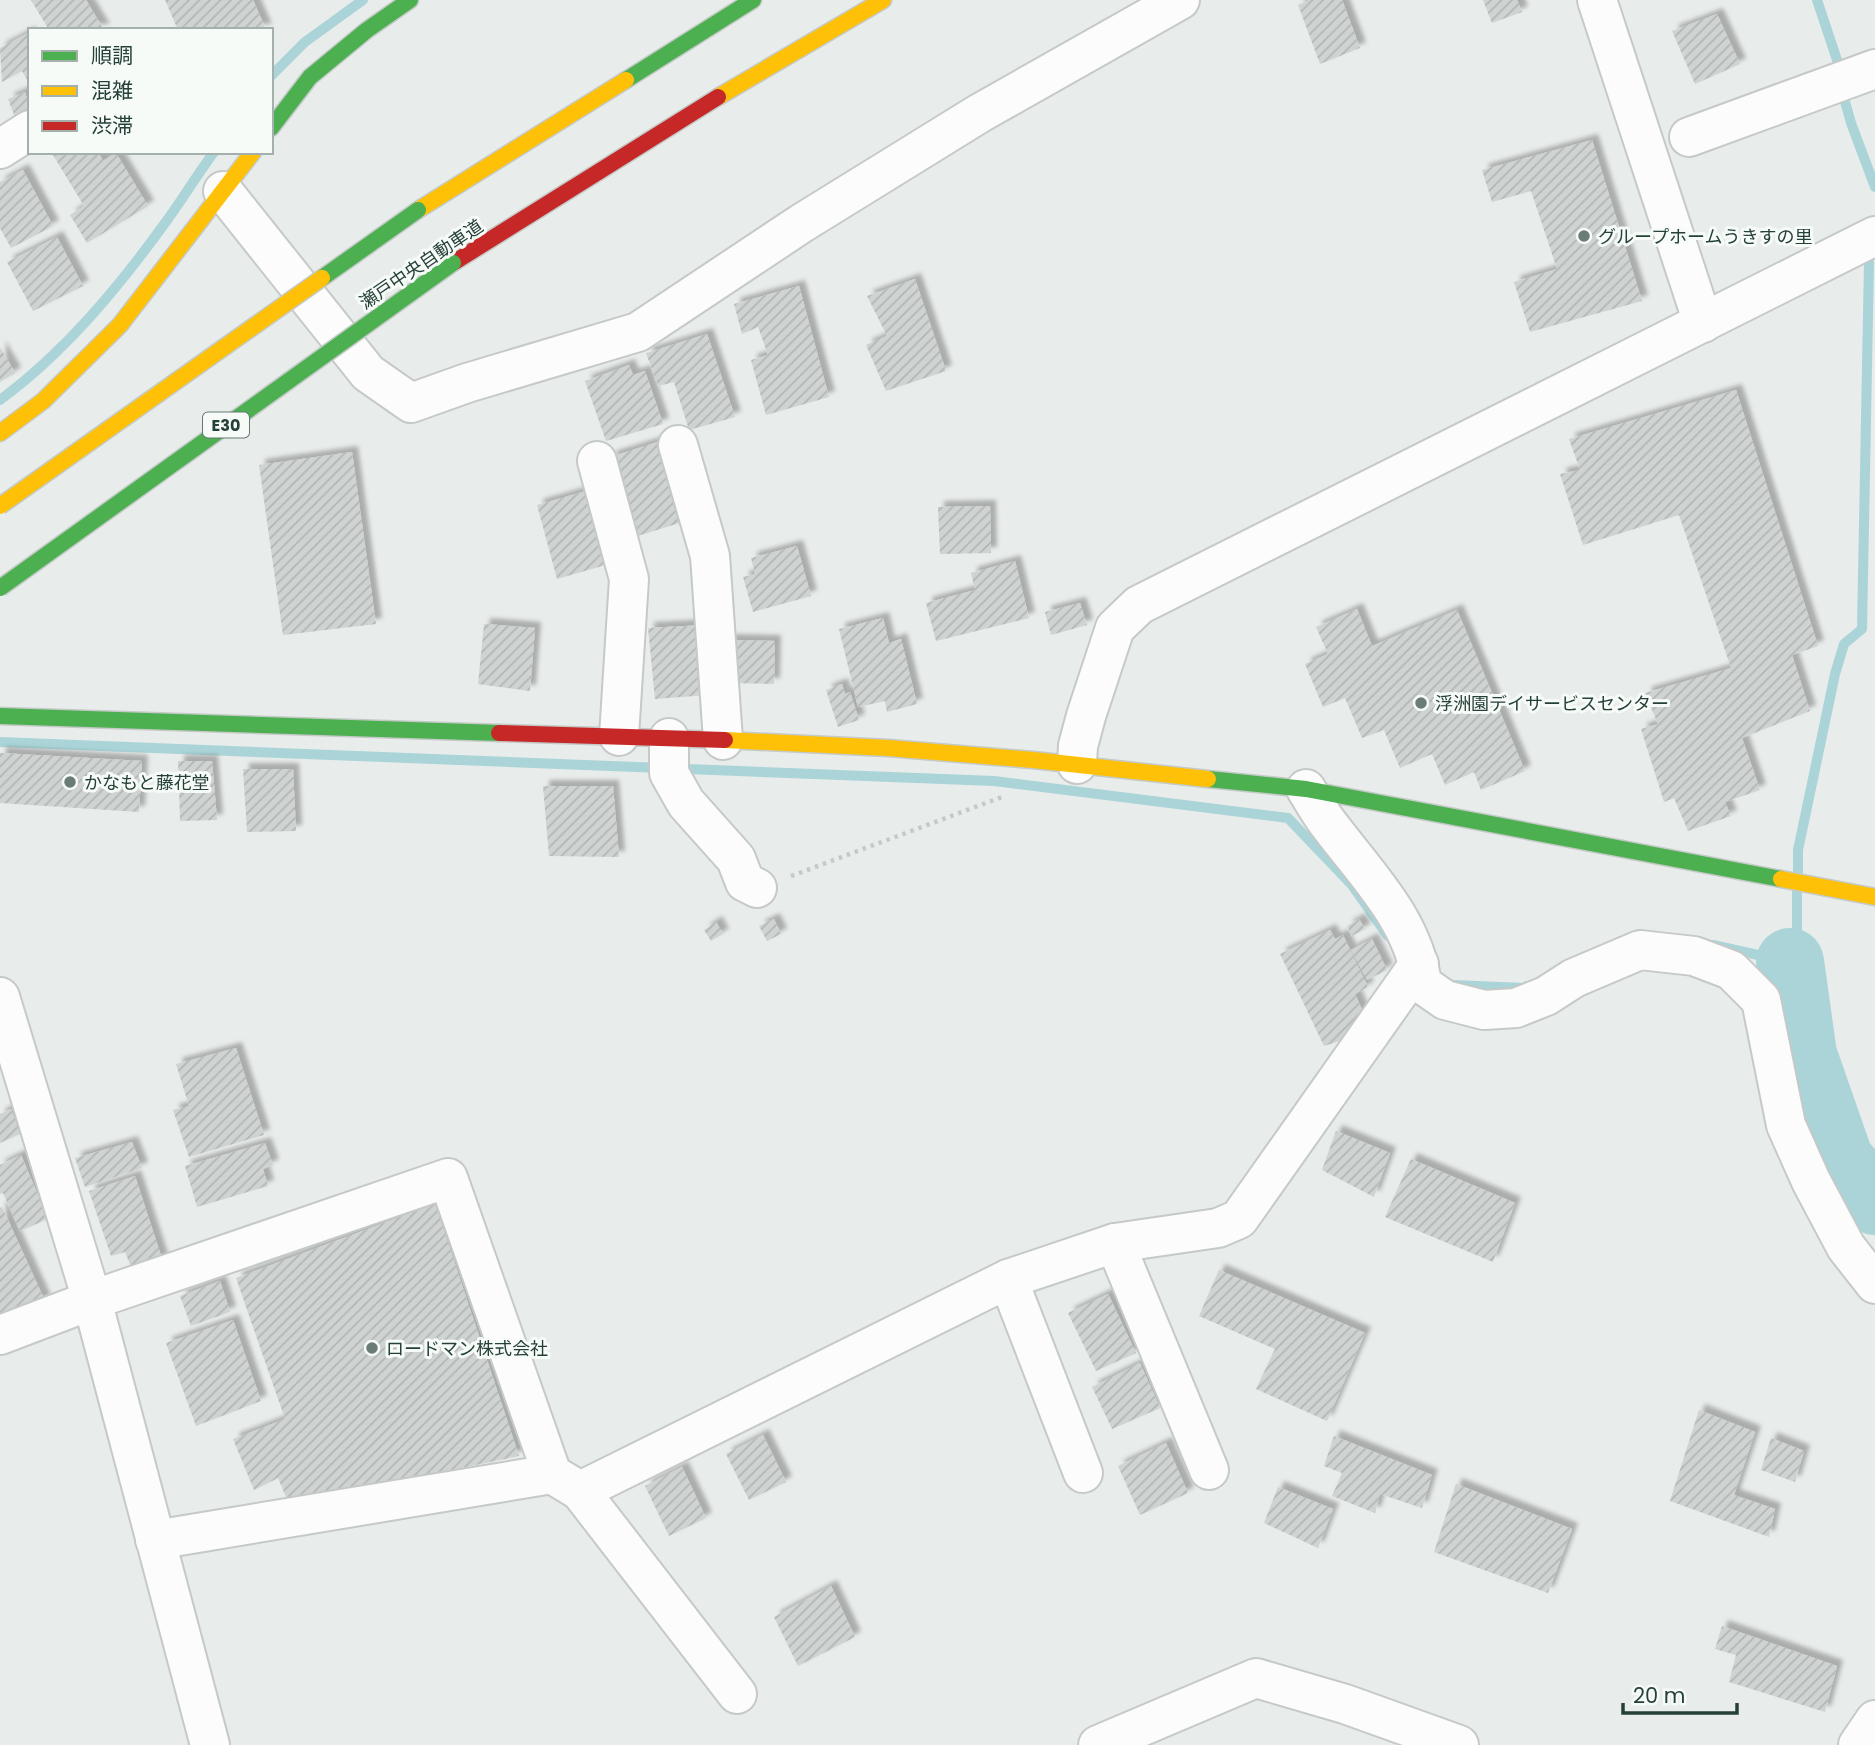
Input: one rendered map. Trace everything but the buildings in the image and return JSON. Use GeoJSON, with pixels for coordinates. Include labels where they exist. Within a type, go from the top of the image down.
{"type":"FeatureCollection","features":[{"type":"Feature","properties":{"kind":"main road"},"geometry":{"type":"LineString","coordinates":[[273,125],[310,77],[367,30],[410,0]]}},
{"type":"Feature","properties":{"kind":"main road"},"geometry":{"type":"LineString","coordinates":[[0,506],[418,210],[753,0]]}},
{"type":"Feature","properties":{"kind":"main road","name":"瀬戸中央自動車道"},"geometry":{"type":"LineString","coordinates":[[0,588],[453,263],[759,72],[883,0]]}},
{"type":"Feature","properties":{"kind":"main road"},"geometry":{"type":"LineString","coordinates":[[0,433],[43,401],[120,325],[251,154]]}},
{"type":"Feature","properties":{"kind":"main road"},"geometry":{"type":"LineString","coordinates":[[0,716],[619,736],[669,756],[723,740],[888,748],[1077,764],[1306,789],[1875,897]]}},
{"type":"Feature","properties":{"kind":"street"},"geometry":{"type":"LineString","coordinates":[[223,191],[368,373],[411,402],[638,332],[802,223],[980,113],[1180,0]]}},
{"type":"Feature","properties":{"kind":"street"},"geometry":{"type":"LineString","coordinates":[[1597,0],[1703,323]]}},
{"type":"Feature","properties":{"kind":"street"},"geometry":{"type":"LineString","coordinates":[[1689,137],[1875,68]]}},
{"type":"Feature","properties":{"kind":"street"},"geometry":{"type":"LineString","coordinates":[[0,149],[28,131]]}},
{"type":"Feature","properties":{"kind":"street"},"geometry":{"type":"LineString","coordinates":[[1077,764],[1078,746],[1086,716],[1115,628],[1139,605],[1875,236]]}},
{"type":"Feature","properties":{"kind":"street"},"geometry":{"type":"LineString","coordinates":[[678,445],[710,556],[723,740]]}},
{"type":"Feature","properties":{"kind":"street"},"geometry":{"type":"LineString","coordinates":[[597,461],[629,579],[619,736]]}},
{"type":"Feature","properties":{"kind":"street"},"geometry":{"type":"LineString","coordinates":[[669,756],[686,803],[736,859],[746,882],[757,888]]}},
{"type":"Feature","properties":{"kind":"street"},"geometry":{"type":"LineString","coordinates":[[1306,789],[1327,823],[1379,887],[1404,927],[1419,964],[1422,984],[1446,1000],[1484,1010],[1516,1008],[1546,996],[1574,978],[1640,950],[1694,956],[1731,971],[1761,1000],[1786,1125],[1811,1181],[1846,1247],[1875,1284]]}},
{"type":"Feature","properties":{"kind":"street"},"geometry":{"type":"LineString","coordinates":[[155,1540],[566,1483],[1008,1279],[1115,1243],[1217,1228],[1239,1219],[1419,964]]}},
{"type":"Feature","properties":{"kind":"street"},"geometry":{"type":"LineString","coordinates":[[0,997],[92,1300],[210,1745]]}},
{"type":"Feature","properties":{"kind":"street"},"geometry":{"type":"LineString","coordinates":[[0,1335],[92,1300],[448,1178],[566,1483],[737,1694]]}},
{"type":"Feature","properties":{"kind":"street"},"geometry":{"type":"LineString","coordinates":[[1115,1243],[1209,1469]]}},
{"type":"Feature","properties":{"kind":"street"},"geometry":{"type":"LineString","coordinates":[[1008,1279],[1083,1473]]}},
{"type":"Feature","properties":{"kind":"street"},"geometry":{"type":"LineString","coordinates":[[1098,1745],[1256,1678],[1345,1704],[1459,1745]]}},
{"type":"Feature","properties":{"kind":"street"},"geometry":{"type":"LineString","coordinates":[[1858,1745],[1875,1720]]}},
{"type":"Feature","properties":{"kind":"path"},"geometry":{"type":"LineString","coordinates":[[757,888],[1006,797]]}},
{"type":"Feature","properties":{"kind":"waterway"},"geometry":{"type":"LineString","coordinates":[[273,74],[305,42],[363,0]]}},
{"type":"Feature","properties":{"kind":"waterway"},"geometry":{"type":"LineString","coordinates":[[1817,0],[1838,63]]}},
{"type":"Feature","properties":{"kind":"waterway"},"geometry":{"type":"LineString","coordinates":[[1844,98],[1875,187]]}},
{"type":"Feature","properties":{"kind":"waterway"},"geometry":{"type":"LineString","coordinates":[[0,400],[47,361],[109,295],[165,223],[213,154]]}},
{"type":"Feature","properties":{"kind":"waterway"},"geometry":{"type":"LineString","coordinates":[[1798,874],[1798,850],[1835,674],[1844,644],[1862,629],[1869,262]]}},
{"type":"Feature","properties":{"kind":"waterway"},"geometry":{"type":"LineString","coordinates":[[0,742],[994,781],[1288,818],[1352,885],[1388,936]]}},
{"type":"Feature","properties":{"kind":"waterway"},"geometry":{"type":"LineString","coordinates":[[1713,945],[1790,962],[1797,938],[1797,890]]}},
{"type":"Feature","properties":{"kind":"waterway"},"geometry":{"type":"LineString","coordinates":[[1790,962],[1803,1055],[1840,1161],[1875,1201]]}},
{"type":"Feature","properties":{"kind":"waterway"},"geometry":{"type":"LineString","coordinates":[[1453,985],[1527,986]]}},
{"type":"Feature","properties":{"kind":"traffic: fast"},"geometry":{"type":"LineString","coordinates":[[273,125],[310,77],[367,30],[410,0]]}},
{"type":"Feature","properties":{"kind":"traffic: fast"},"geometry":{"type":"LineString","coordinates":[[626,80],[753,0]]}},
{"type":"Feature","properties":{"kind":"traffic: fast"},"geometry":{"type":"LineString","coordinates":[[322,278],[418,210]]}},
{"type":"Feature","properties":{"kind":"traffic: fast"},"geometry":{"type":"LineString","coordinates":[[0,588],[453,263]]}},
{"type":"Feature","properties":{"kind":"traffic: fast"},"geometry":{"type":"LineString","coordinates":[[0,716],[499,733]]}},
{"type":"Feature","properties":{"kind":"traffic: fast"},"geometry":{"type":"LineString","coordinates":[[1208,779],[1306,789],[1781,879]]}},
{"type":"Feature","properties":{"kind":"traffic: slow"},"geometry":{"type":"LineString","coordinates":[[718,97],[883,0]]}},
{"type":"Feature","properties":{"kind":"traffic: slow"},"geometry":{"type":"LineString","coordinates":[[418,210],[626,80]]}},
{"type":"Feature","properties":{"kind":"traffic: slow"},"geometry":{"type":"LineString","coordinates":[[0,433],[43,401],[120,325],[251,154]]}},
{"type":"Feature","properties":{"kind":"traffic: slow"},"geometry":{"type":"LineString","coordinates":[[0,506],[322,278]]}},
{"type":"Feature","properties":{"kind":"traffic: slow"},"geometry":{"type":"LineString","coordinates":[[725,740],[888,748],[1208,779]]}},
{"type":"Feature","properties":{"kind":"traffic: slow"},"geometry":{"type":"LineString","coordinates":[[1781,879],[1875,897]]}},
{"type":"Feature","properties":{"kind":"traffic: jam"},"geometry":{"type":"LineString","coordinates":[[453,263],[718,97]]}},
{"type":"Feature","properties":{"kind":"traffic: jam"},"geometry":{"type":"LineString","coordinates":[[499,733],[725,740]]}},
{"type":"Feature","properties":{"kind":"place","name":"グループホームうきすの里"},"geometry":{"type":"Point","coordinates":[1584,236]}},
{"type":"Feature","properties":{"kind":"place","name":"浮洲園デイサービスセンター"},"geometry":{"type":"Point","coordinates":[1421,703]}},
{"type":"Feature","properties":{"kind":"place","name":"かなもと藤花堂"},"geometry":{"type":"Point","coordinates":[70,782]}},
{"type":"Feature","properties":{"kind":"place","name":"ロードマン株式会社"},"geometry":{"type":"Point","coordinates":[372,1348]}}]}
